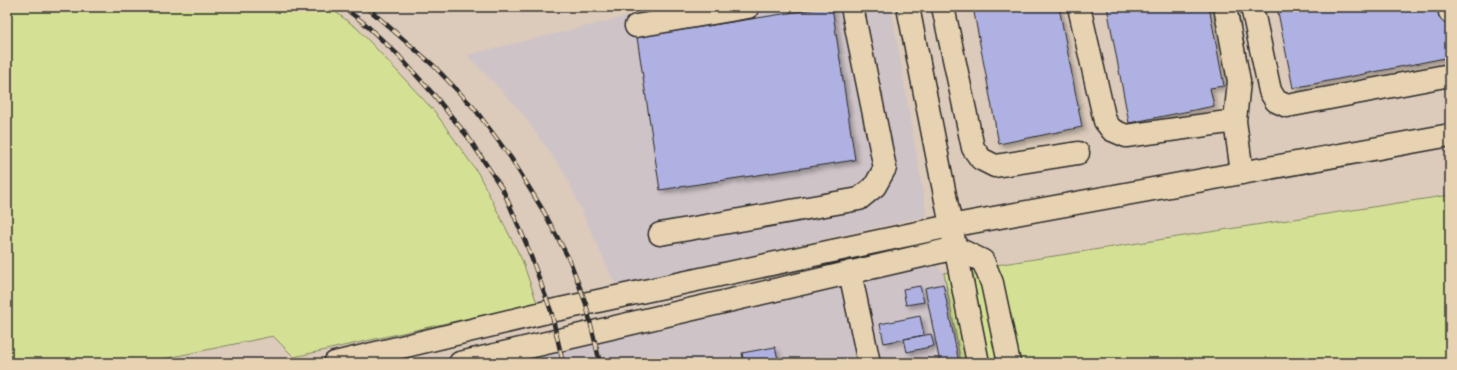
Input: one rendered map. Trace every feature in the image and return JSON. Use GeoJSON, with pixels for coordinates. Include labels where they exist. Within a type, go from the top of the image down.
{"type":"FeatureCollection","features":[{"type":"Feature","properties":{"kind":"street"},"geometry":{"type":"LineString","coordinates":[[636,26],[748,7]]}},
{"type":"Feature","properties":{"kind":"street"},"geometry":{"type":"LineString","coordinates":[[660,234],[859,199],[875,186],[885,168],[852,7]]}},
{"type":"Feature","properties":{"kind":"street"},"geometry":{"type":"LineString","coordinates":[[908,7],[978,363]]}},
{"type":"Feature","properties":{"kind":"street"},"geometry":{"type":"LineString","coordinates":[[944,7],[973,148],[981,159],[995,166],[1078,153]]}},
{"type":"Feature","properties":{"kind":"street"},"geometry":{"type":"LineString","coordinates":[[1079,7],[1105,121],[1112,130],[1126,136],[1235,121]]}},
{"type":"Feature","properties":{"kind":"street"},"geometry":{"type":"LineString","coordinates":[[1225,7],[1239,81],[1235,121],[1242,173]]}},
{"type":"Feature","properties":{"kind":"street"},"geometry":{"type":"LineString","coordinates":[[1252,7],[1270,91],[1276,101],[1287,106],[1450,75]]}},
{"type":"Feature","properties":{"kind":"street"},"geometry":{"type":"LineString","coordinates":[[1449,7],[1450,12]]}},
{"type":"Feature","properties":{"kind":"street"},"geometry":{"type":"LineString","coordinates":[[335,363],[551,311],[950,226],[1450,135]]}},
{"type":"Feature","properties":{"kind":"street"},"geometry":{"type":"LineString","coordinates":[[460,363],[956,248],[983,261],[992,283],[1009,363]]}},
{"type":"Feature","properties":{"kind":"street"},"geometry":{"type":"LineString","coordinates":[[850,272],[869,363]]}},
{"type":"Feature","properties":{"kind":"shaded area"},"geometry":{"type":"Polygon","coordinates":[[[667,7],[891,7],[927,216],[616,286],[564,172],[519,109],[467,55],[667,7]]]}},
{"type":"Feature","properties":{"kind":"shaded area"},"geometry":{"type":"Polygon","coordinates":[[[918,248],[944,273],[959,363],[439,363],[918,248]]]}},
{"type":"Feature","properties":{"kind":"green space"},"geometry":{"type":"Polygon","coordinates":[[[7,7],[329,7],[358,29],[435,112],[478,173],[522,260],[537,303],[294,357],[273,336],[144,363],[7,363],[7,7]]]}},
{"type":"Feature","properties":{"kind":"green space"},"geometry":{"type":"Polygon","coordinates":[[[1450,195],[1450,363],[961,363],[944,273],[1450,195]]]}},
{"type":"Feature","properties":{"kind":"building"},"geometry":{"type":"Polygon","coordinates":[[[832,7],[855,160],[660,190],[637,37],[832,7]]]}},
{"type":"Feature","properties":{"kind":"building"},"geometry":{"type":"Polygon","coordinates":[[[973,7],[1059,7],[1082,127],[999,144],[973,7]]]}},
{"type":"Feature","properties":{"kind":"building"},"geometry":{"type":"Polygon","coordinates":[[[1107,7],[1209,7],[1224,86],[1210,88],[1214,106],[1129,123],[1107,7]]]}},
{"type":"Feature","properties":{"kind":"building"},"geometry":{"type":"Polygon","coordinates":[[[1277,7],[1443,7],[1450,46],[1450,57],[1293,88],[1277,7]]]}},
{"type":"Feature","properties":{"kind":"building"},"geometry":{"type":"Polygon","coordinates":[[[943,284],[959,363],[940,363],[925,288],[943,284]]]}},
{"type":"Feature","properties":{"kind":"building"},"geometry":{"type":"Polygon","coordinates":[[[920,286],[924,302],[906,305],[903,289],[920,286]]]}},
{"type":"Feature","properties":{"kind":"building"},"geometry":{"type":"Polygon","coordinates":[[[920,316],[924,335],[884,343],[880,324],[920,316]]]}},
{"type":"Feature","properties":{"kind":"building"},"geometry":{"type":"Polygon","coordinates":[[[931,334],[934,346],[907,352],[904,339],[931,334]]]}},
{"type":"Feature","properties":{"kind":"building"},"geometry":{"type":"Polygon","coordinates":[[[775,347],[779,363],[744,363],[742,353],[775,347]]]}},
{"type":"Feature","properties":{"kind":"building"},"geometry":{"type":"Polygon","coordinates":[[[817,359],[818,363],[795,363],[817,359]]]}},
{"type":"Feature","properties":{"kind":"railway"},"geometry":{"type":"LineString","coordinates":[[343,7],[364,23],[399,56],[434,95],[468,137],[503,190],[526,243],[551,311],[563,363]]}},
{"type":"Feature","properties":{"kind":"railway"},"geometry":{"type":"LineString","coordinates":[[365,7],[434,66],[474,108],[511,158],[544,212],[570,261],[586,304],[600,363]]}}]}
